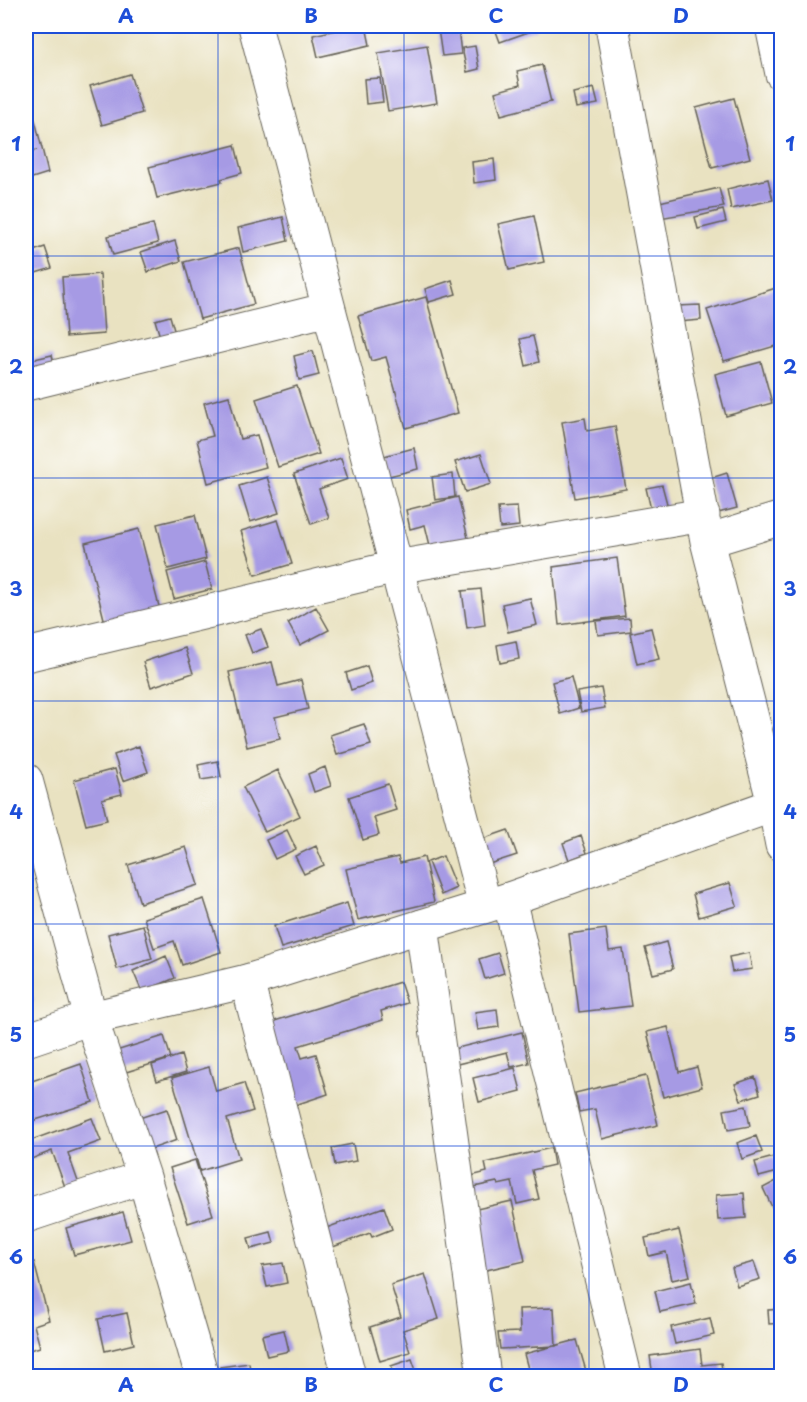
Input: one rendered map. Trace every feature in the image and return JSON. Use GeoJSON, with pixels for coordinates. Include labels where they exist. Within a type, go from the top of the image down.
{"type":"FeatureCollection","features":[{"type":"Feature","properties":{"kind":"street"},"geometry":{"type":"LineString","coordinates":[[255,26],[396,567],[497,902],[625,1377]]}},
{"type":"Feature","properties":{"kind":"street"},"geometry":{"type":"LineString","coordinates":[[612,26],[705,528],[778,803],[782,845]]}},
{"type":"Feature","properties":{"kind":"street"},"geometry":{"type":"LineString","coordinates":[[772,26],[782,74]]}},
{"type":"Feature","properties":{"kind":"street"},"geometry":{"type":"LineString","coordinates":[[26,384],[329,309]]}},
{"type":"Feature","properties":{"kind":"street"},"geometry":{"type":"LineString","coordinates":[[26,655],[396,567],[782,518]]}},
{"type":"Feature","properties":{"kind":"street"},"geometry":{"type":"LineString","coordinates":[[26,780],[91,1018],[144,1177],[202,1377]]}},
{"type":"Feature","properties":{"kind":"street"},"geometry":{"type":"LineString","coordinates":[[26,1040],[91,1018],[247,981],[422,926],[497,902],[778,803]]}},
{"type":"Feature","properties":{"kind":"street"},"geometry":{"type":"LineString","coordinates":[[422,926],[484,1377]]}},
{"type":"Feature","properties":{"kind":"street"},"geometry":{"type":"LineString","coordinates":[[247,981],[349,1377]]}},
{"type":"Feature","properties":{"kind":"street"},"geometry":{"type":"LineString","coordinates":[[26,1216],[144,1177]]}},
{"type":"Feature","properties":{"kind":"building"},"geometry":{"type":"Polygon","coordinates":[[[354,26],[366,26],[370,45],[318,57],[313,35],[354,26]]]}},
{"type":"Feature","properties":{"kind":"building"},"geometry":{"type":"Polygon","coordinates":[[[494,26],[536,26],[537,29],[500,42],[494,26]]]}},
{"type":"Feature","properties":{"kind":"building"},"geometry":{"type":"Polygon","coordinates":[[[458,27],[461,54],[442,56],[438,29],[458,27]]]}},
{"type":"Feature","properties":{"kind":"building"},"geometry":{"type":"Polygon","coordinates":[[[427,45],[437,103],[388,111],[378,53],[427,45]]]}},
{"type":"Feature","properties":{"kind":"building"},"geometry":{"type":"Polygon","coordinates":[[[475,46],[479,69],[467,72],[462,48],[475,46]]]}},
{"type":"Feature","properties":{"kind":"building"},"geometry":{"type":"Polygon","coordinates":[[[542,65],[551,102],[501,115],[495,92],[520,85],[517,71],[542,65]]]}},
{"type":"Feature","properties":{"kind":"building"},"geometry":{"type":"Polygon","coordinates":[[[130,74],[142,113],[102,125],[90,86],[130,74]]]}},
{"type":"Feature","properties":{"kind":"building"},"geometry":{"type":"Polygon","coordinates":[[[380,78],[383,102],[366,104],[364,79],[380,78]]]}},
{"type":"Feature","properties":{"kind":"building"},"geometry":{"type":"Polygon","coordinates":[[[594,88],[598,104],[576,108],[573,93],[594,88]]]}},
{"type":"Feature","properties":{"kind":"building"},"geometry":{"type":"Polygon","coordinates":[[[734,98],[750,158],[712,168],[696,108],[734,98]]]}},
{"type":"Feature","properties":{"kind":"building"},"geometry":{"type":"Polygon","coordinates":[[[35,120],[48,173],[26,180],[26,153],[37,150],[26,152],[26,122],[35,120]]]}},
{"type":"Feature","properties":{"kind":"building"},"geometry":{"type":"Polygon","coordinates":[[[235,145],[242,173],[221,179],[222,182],[157,198],[149,167],[235,145]]]}},
{"type":"Feature","properties":{"kind":"building"},"geometry":{"type":"Polygon","coordinates":[[[494,159],[496,180],[474,183],[472,162],[494,159]]]}},
{"type":"Feature","properties":{"kind":"building"},"geometry":{"type":"Polygon","coordinates":[[[768,179],[773,200],[731,209],[727,189],[768,179]]]}},
{"type":"Feature","properties":{"kind":"building"},"geometry":{"type":"Polygon","coordinates":[[[719,188],[724,207],[654,219],[651,204],[719,188]]]}},
{"type":"Feature","properties":{"kind":"building"},"geometry":{"type":"Polygon","coordinates":[[[723,210],[726,222],[698,229],[695,217],[723,210]]]}},
{"type":"Feature","properties":{"kind":"building"},"geometry":{"type":"Polygon","coordinates":[[[534,216],[544,262],[509,270],[498,224],[534,216]]]}},
{"type":"Feature","properties":{"kind":"building"},"geometry":{"type":"Polygon","coordinates":[[[283,217],[288,241],[243,252],[238,228],[283,217]]]}},
{"type":"Feature","properties":{"kind":"building"},"geometry":{"type":"Polygon","coordinates":[[[153,224],[158,243],[113,255],[108,236],[153,224]]]}},
{"type":"Feature","properties":{"kind":"building"},"geometry":{"type":"Polygon","coordinates":[[[27,233],[33,251],[45,247],[52,268],[26,276],[27,233]]]}},
{"type":"Feature","properties":{"kind":"building"},"geometry":{"type":"Polygon","coordinates":[[[175,241],[181,261],[148,272],[141,252],[175,241]]]}},
{"type":"Feature","properties":{"kind":"building"},"geometry":{"type":"Polygon","coordinates":[[[239,248],[254,304],[200,319],[184,262],[239,248]]]}},
{"type":"Feature","properties":{"kind":"building"},"geometry":{"type":"Polygon","coordinates":[[[100,274],[104,334],[66,337],[62,277],[100,274]]]}},
{"type":"Feature","properties":{"kind":"building"},"geometry":{"type":"Polygon","coordinates":[[[452,280],[456,294],[429,302],[425,289],[452,280]]]}},
{"type":"Feature","properties":{"kind":"building"},"geometry":{"type":"Polygon","coordinates":[[[782,286],[782,344],[724,361],[707,310],[782,286]]]}},
{"type":"Feature","properties":{"kind":"building"},"geometry":{"type":"Polygon","coordinates":[[[426,297],[458,413],[406,428],[386,357],[371,361],[358,316],[426,297]]]}},
{"type":"Feature","properties":{"kind":"building"},"geometry":{"type":"Polygon","coordinates":[[[700,305],[701,320],[678,322],[677,306],[700,305]]]}},
{"type":"Feature","properties":{"kind":"building"},"geometry":{"type":"Polygon","coordinates":[[[170,316],[178,344],[163,347],[155,320],[170,316]]]}},
{"type":"Feature","properties":{"kind":"building"},"geometry":{"type":"Polygon","coordinates":[[[533,336],[539,362],[526,366],[520,339],[533,336]]]}},
{"type":"Feature","properties":{"kind":"building"},"geometry":{"type":"Polygon","coordinates":[[[313,351],[319,375],[299,380],[294,356],[313,351]]]}},
{"type":"Feature","properties":{"kind":"building"},"geometry":{"type":"Polygon","coordinates":[[[52,355],[56,373],[29,380],[26,361],[52,355]]]}},
{"type":"Feature","properties":{"kind":"building"},"geometry":{"type":"Polygon","coordinates":[[[782,356],[782,377],[780,377],[776,357],[782,356]]]}},
{"type":"Feature","properties":{"kind":"building"},"geometry":{"type":"Polygon","coordinates":[[[761,362],[772,403],[726,416],[715,374],[761,362]]]}},
{"type":"Feature","properties":{"kind":"building"},"geometry":{"type":"Polygon","coordinates":[[[297,386],[319,454],[278,467],[256,399],[297,386]]]}},
{"type":"Feature","properties":{"kind":"building"},"geometry":{"type":"Polygon","coordinates":[[[229,396],[240,439],[257,435],[266,467],[208,483],[197,440],[213,436],[204,403],[229,396]]]}},
{"type":"Feature","properties":{"kind":"building"},"geometry":{"type":"Polygon","coordinates":[[[585,418],[587,431],[615,426],[626,489],[575,498],[562,422],[585,418]]]}},
{"type":"Feature","properties":{"kind":"building"},"geometry":{"type":"Polygon","coordinates":[[[414,448],[418,469],[389,476],[384,456],[414,448]]]}},
{"type":"Feature","properties":{"kind":"building"},"geometry":{"type":"Polygon","coordinates":[[[481,454],[491,484],[465,492],[455,462],[481,454]]]}},
{"type":"Feature","properties":{"kind":"building"},"geometry":{"type":"Polygon","coordinates":[[[341,458],[348,479],[319,489],[329,518],[311,524],[294,474],[341,458]]]}},
{"type":"Feature","properties":{"kind":"building"},"geometry":{"type":"Polygon","coordinates":[[[727,473],[737,508],[718,513],[708,479],[727,473]]]}},
{"type":"Feature","properties":{"kind":"building"},"geometry":{"type":"Polygon","coordinates":[[[453,474],[455,497],[435,500],[432,477],[453,474]]]}},
{"type":"Feature","properties":{"kind":"building"},"geometry":{"type":"Polygon","coordinates":[[[267,477],[279,513],[250,522],[239,486],[267,477]]]}},
{"type":"Feature","properties":{"kind":"building"},"geometry":{"type":"Polygon","coordinates":[[[662,485],[670,515],[653,518],[646,488],[662,485]]]}},
{"type":"Feature","properties":{"kind":"building"},"geometry":{"type":"Polygon","coordinates":[[[458,497],[469,542],[434,562],[425,525],[410,529],[406,510],[458,497]]]}},
{"type":"Feature","properties":{"kind":"building"},"geometry":{"type":"Polygon","coordinates":[[[517,507],[519,526],[500,528],[498,508],[517,507]]]}},
{"type":"Feature","properties":{"kind":"building"},"geometry":{"type":"Polygon","coordinates":[[[195,515],[206,559],[168,569],[157,524],[195,515]]]}},
{"type":"Feature","properties":{"kind":"building"},"geometry":{"type":"Polygon","coordinates":[[[278,520],[292,564],[255,575],[241,531],[278,520]]]}},
{"type":"Feature","properties":{"kind":"building"},"geometry":{"type":"Polygon","coordinates":[[[139,529],[162,618],[107,631],[85,543],[139,529]]]}},
{"type":"Feature","properties":{"kind":"building"},"geometry":{"type":"Polygon","coordinates":[[[617,558],[625,616],[559,625],[553,567],[617,558]]]}},
{"type":"Feature","properties":{"kind":"building"},"geometry":{"type":"Polygon","coordinates":[[[205,562],[212,589],[174,599],[167,572],[205,562]]]}},
{"type":"Feature","properties":{"kind":"building"},"geometry":{"type":"Polygon","coordinates":[[[481,589],[485,625],[467,628],[462,591],[481,589]]]}},
{"type":"Feature","properties":{"kind":"building"},"geometry":{"type":"Polygon","coordinates":[[[530,598],[537,625],[508,632],[502,604],[530,598]]]}},
{"type":"Feature","properties":{"kind":"building"},"geometry":{"type":"Polygon","coordinates":[[[316,607],[329,630],[300,645],[288,623],[316,607]]]}},
{"type":"Feature","properties":{"kind":"building"},"geometry":{"type":"Polygon","coordinates":[[[630,618],[631,631],[598,635],[596,621],[630,618]]]}},
{"type":"Feature","properties":{"kind":"building"},"geometry":{"type":"Polygon","coordinates":[[[651,628],[659,659],[637,664],[630,633],[651,628]]]}},
{"type":"Feature","properties":{"kind":"building"},"geometry":{"type":"Polygon","coordinates":[[[261,629],[268,647],[252,653],[245,635],[261,629]]]}},
{"type":"Feature","properties":{"kind":"building"},"geometry":{"type":"Polygon","coordinates":[[[516,641],[519,659],[500,663],[497,645],[516,641]]]}},
{"type":"Feature","properties":{"kind":"building"},"geometry":{"type":"Polygon","coordinates":[[[185,648],[193,673],[151,687],[143,662],[185,648]]]}},
{"type":"Feature","properties":{"kind":"building"},"geometry":{"type":"Polygon","coordinates":[[[272,662],[278,686],[301,680],[308,709],[275,717],[280,739],[247,747],[229,672],[272,662]]]}},
{"type":"Feature","properties":{"kind":"building"},"geometry":{"type":"Polygon","coordinates":[[[367,666],[372,683],[351,690],[346,673],[367,666]]]}},
{"type":"Feature","properties":{"kind":"building"},"geometry":{"type":"Polygon","coordinates":[[[571,677],[579,708],[560,714],[552,682],[571,677]]]}},
{"type":"Feature","properties":{"kind":"building"},"geometry":{"type":"Polygon","coordinates":[[[601,688],[605,708],[581,712],[577,692],[601,688]]]}},
{"type":"Feature","properties":{"kind":"building"},"geometry":{"type":"Polygon","coordinates":[[[364,724],[371,745],[337,755],[330,735],[364,724]]]}},
{"type":"Feature","properties":{"kind":"building"},"geometry":{"type":"Polygon","coordinates":[[[139,746],[148,772],[123,781],[114,755],[139,746]]]}},
{"type":"Feature","properties":{"kind":"building"},"geometry":{"type":"Polygon","coordinates":[[[218,761],[221,777],[201,780],[198,765],[218,761]]]}},
{"type":"Feature","properties":{"kind":"building"},"geometry":{"type":"Polygon","coordinates":[[[325,767],[331,786],[314,792],[308,774],[325,767]]]}},
{"type":"Feature","properties":{"kind":"building"},"geometry":{"type":"Polygon","coordinates":[[[115,769],[122,794],[102,799],[107,820],[86,825],[74,780],[115,769]]]}},
{"type":"Feature","properties":{"kind":"building"},"geometry":{"type":"Polygon","coordinates":[[[278,770],[300,816],[265,832],[243,787],[278,770]]]}},
{"type":"Feature","properties":{"kind":"building"},"geometry":{"type":"Polygon","coordinates":[[[388,784],[396,810],[374,817],[379,835],[363,840],[349,797],[388,784]]]}},
{"type":"Feature","properties":{"kind":"building"},"geometry":{"type":"Polygon","coordinates":[[[287,830],[296,849],[275,859],[266,840],[287,830]]]}},
{"type":"Feature","properties":{"kind":"building"},"geometry":{"type":"Polygon","coordinates":[[[508,830],[517,855],[489,864],[482,839],[508,830]]]}},
{"type":"Feature","properties":{"kind":"building"},"geometry":{"type":"Polygon","coordinates":[[[581,836],[587,853],[569,860],[563,843],[581,836]]]}},
{"type":"Feature","properties":{"kind":"building"},"geometry":{"type":"Polygon","coordinates":[[[316,846],[324,865],[304,874],[295,856],[316,846]]]}},
{"type":"Feature","properties":{"kind":"building"},"geometry":{"type":"Polygon","coordinates":[[[186,847],[198,885],[140,903],[128,865],[186,847]]]}},
{"type":"Feature","properties":{"kind":"building"},"geometry":{"type":"Polygon","coordinates":[[[443,856],[456,888],[441,895],[428,862],[443,856]]]}},
{"type":"Feature","properties":{"kind":"building"},"geometry":{"type":"Polygon","coordinates":[[[398,857],[400,863],[424,857],[434,902],[358,920],[346,869],[398,857]]]}},
{"type":"Feature","properties":{"kind":"building"},"geometry":{"type":"Polygon","coordinates":[[[730,883],[737,906],[699,917],[693,894],[730,883]]]}},
{"type":"Feature","properties":{"kind":"building"},"geometry":{"type":"Polygon","coordinates":[[[204,899],[221,952],[182,965],[174,941],[154,948],[144,918],[204,899]]]}},
{"type":"Feature","properties":{"kind":"building"},"geometry":{"type":"Polygon","coordinates":[[[347,903],[354,926],[281,948],[274,926],[347,903]]]}},
{"type":"Feature","properties":{"kind":"building"},"geometry":{"type":"Polygon","coordinates":[[[143,925],[152,959],[117,969],[108,934],[143,925]]]}},
{"type":"Feature","properties":{"kind":"building"},"geometry":{"type":"Polygon","coordinates":[[[606,929],[609,951],[623,949],[631,1006],[579,1012],[569,934],[606,929]]]}},
{"type":"Feature","properties":{"kind":"building"},"geometry":{"type":"Polygon","coordinates":[[[666,942],[673,969],[653,974],[645,948],[666,942]]]}},
{"type":"Feature","properties":{"kind":"building"},"geometry":{"type":"Polygon","coordinates":[[[498,953],[504,973],[485,979],[479,959],[498,953]]]}},
{"type":"Feature","properties":{"kind":"building"},"geometry":{"type":"Polygon","coordinates":[[[749,953],[752,969],[732,972],[729,957],[749,953]]]}},
{"type":"Feature","properties":{"kind":"building"},"geometry":{"type":"Polygon","coordinates":[[[166,956],[175,978],[142,992],[133,971],[166,956]]]}},
{"type":"Feature","properties":{"kind":"building"},"geometry":{"type":"Polygon","coordinates":[[[26,975],[34,1001],[26,1003],[26,975]]]}},
{"type":"Feature","properties":{"kind":"building"},"geometry":{"type":"Polygon","coordinates":[[[400,982],[407,1003],[381,1011],[383,1020],[298,1046],[302,1058],[316,1054],[328,1094],[295,1105],[265,1024],[400,982]]]}},
{"type":"Feature","properties":{"kind":"building"},"geometry":{"type":"Polygon","coordinates":[[[497,1009],[499,1027],[478,1030],[475,1012],[497,1009]]]}},
{"type":"Feature","properties":{"kind":"building"},"geometry":{"type":"Polygon","coordinates":[[[668,1027],[679,1072],[697,1067],[702,1087],[663,1097],[647,1032],[668,1027]]]}},
{"type":"Feature","properties":{"kind":"building"},"geometry":{"type":"Polygon","coordinates":[[[522,1032],[529,1063],[511,1067],[507,1052],[449,1066],[445,1051],[522,1032]]]}},
{"type":"Feature","properties":{"kind":"building"},"geometry":{"type":"Polygon","coordinates":[[[164,1036],[171,1058],[123,1073],[116,1051],[164,1036]]]}},
{"type":"Feature","properties":{"kind":"building"},"geometry":{"type":"Polygon","coordinates":[[[181,1055],[186,1072],[157,1081],[152,1065],[181,1055]]]}},
{"type":"Feature","properties":{"kind":"building"},"geometry":{"type":"Polygon","coordinates":[[[81,1064],[93,1102],[26,1123],[26,1083],[81,1064]]]}},
{"type":"Feature","properties":{"kind":"building"},"geometry":{"type":"Polygon","coordinates":[[[209,1067],[216,1091],[244,1083],[253,1111],[227,1119],[239,1159],[200,1171],[172,1078],[209,1067]]]}},
{"type":"Feature","properties":{"kind":"building"},"geometry":{"type":"Polygon","coordinates":[[[515,1068],[521,1091],[479,1102],[473,1078],[515,1068]]]}},
{"type":"Feature","properties":{"kind":"building"},"geometry":{"type":"Polygon","coordinates":[[[646,1076],[658,1125],[602,1139],[595,1109],[579,1112],[575,1093],[646,1076]]]}},
{"type":"Feature","properties":{"kind":"building"},"geometry":{"type":"Polygon","coordinates":[[[755,1077],[760,1094],[741,1100],[735,1084],[755,1077]]]}},
{"type":"Feature","properties":{"kind":"building"},"geometry":{"type":"Polygon","coordinates":[[[746,1106],[750,1126],[728,1130],[724,1110],[746,1106]]]}},
{"type":"Feature","properties":{"kind":"building"},"geometry":{"type":"Polygon","coordinates":[[[167,1109],[177,1140],[140,1153],[130,1121],[167,1109]]]}},
{"type":"Feature","properties":{"kind":"building"},"geometry":{"type":"Polygon","coordinates":[[[92,1118],[101,1141],[68,1153],[82,1193],[69,1198],[52,1151],[26,1161],[26,1142],[92,1118]]]}},
{"type":"Feature","properties":{"kind":"building"},"geometry":{"type":"Polygon","coordinates":[[[756,1136],[762,1152],[742,1159],[737,1143],[756,1136]]]}},
{"type":"Feature","properties":{"kind":"building"},"geometry":{"type":"Polygon","coordinates":[[[353,1144],[356,1161],[335,1165],[332,1148],[353,1144]]]}},
{"type":"Feature","properties":{"kind":"building"},"geometry":{"type":"Polygon","coordinates":[[[551,1148],[554,1165],[532,1170],[539,1199],[517,1204],[512,1182],[498,1185],[497,1182],[465,1189],[463,1178],[487,1172],[485,1163],[551,1148]]]}},
{"type":"Feature","properties":{"kind":"building"},"geometry":{"type":"Polygon","coordinates":[[[774,1157],[778,1172],[759,1177],[755,1162],[774,1157]]]}},
{"type":"Feature","properties":{"kind":"building"},"geometry":{"type":"Polygon","coordinates":[[[195,1160],[213,1215],[188,1223],[170,1168],[195,1160]]]}},
{"type":"Feature","properties":{"kind":"building"},"geometry":{"type":"Polygon","coordinates":[[[782,1178],[782,1202],[772,1207],[763,1188],[782,1178]]]}},
{"type":"Feature","properties":{"kind":"building"},"geometry":{"type":"Polygon","coordinates":[[[744,1193],[746,1218],[718,1220],[716,1195],[744,1193]]]}},
{"type":"Feature","properties":{"kind":"building"},"geometry":{"type":"Polygon","coordinates":[[[512,1201],[525,1261],[482,1271],[468,1211],[512,1201]]]}},
{"type":"Feature","properties":{"kind":"building"},"geometry":{"type":"Polygon","coordinates":[[[384,1207],[392,1229],[372,1237],[370,1233],[325,1250],[318,1231],[384,1207]]]}},
{"type":"Feature","properties":{"kind":"building"},"geometry":{"type":"Polygon","coordinates":[[[123,1212],[131,1240],[74,1255],[66,1228],[123,1212]]]}},
{"type":"Feature","properties":{"kind":"building"},"geometry":{"type":"Polygon","coordinates":[[[679,1230],[690,1276],[672,1280],[666,1252],[649,1256],[645,1238],[679,1230]]]}},
{"type":"Feature","properties":{"kind":"building"},"geometry":{"type":"Polygon","coordinates":[[[271,1232],[274,1243],[251,1249],[248,1238],[271,1232]]]}},
{"type":"Feature","properties":{"kind":"building"},"geometry":{"type":"Polygon","coordinates":[[[34,1262],[49,1320],[34,1325],[40,1347],[26,1351],[26,1264],[34,1262]]]}},
{"type":"Feature","properties":{"kind":"building"},"geometry":{"type":"Polygon","coordinates":[[[754,1262],[760,1279],[737,1286],[732,1268],[754,1262]]]}},
{"type":"Feature","properties":{"kind":"building"},"geometry":{"type":"Polygon","coordinates":[[[283,1263],[287,1283],[267,1287],[262,1266],[283,1263]]]}},
{"type":"Feature","properties":{"kind":"building"},"geometry":{"type":"Polygon","coordinates":[[[425,1274],[439,1319],[403,1330],[410,1352],[380,1361],[370,1327],[401,1317],[391,1285],[425,1274]]]}},
{"type":"Feature","properties":{"kind":"building"},"geometry":{"type":"Polygon","coordinates":[[[691,1282],[696,1304],[660,1312],[655,1291],[691,1282]]]}},
{"type":"Feature","properties":{"kind":"building"},"geometry":{"type":"Polygon","coordinates":[[[554,1308],[556,1346],[500,1349],[498,1333],[520,1332],[519,1309],[554,1308]]]}},
{"type":"Feature","properties":{"kind":"building"},"geometry":{"type":"Polygon","coordinates":[[[782,1309],[782,1323],[769,1324],[768,1310],[782,1309]]]}},
{"type":"Feature","properties":{"kind":"building"},"geometry":{"type":"Polygon","coordinates":[[[127,1313],[134,1344],[105,1351],[98,1319],[127,1313]]]}},
{"type":"Feature","properties":{"kind":"building"},"geometry":{"type":"Polygon","coordinates":[[[710,1318],[714,1335],[675,1344],[671,1327],[710,1318]]]}},
{"type":"Feature","properties":{"kind":"building"},"geometry":{"type":"Polygon","coordinates":[[[284,1330],[289,1351],[267,1356],[262,1335],[284,1330]]]}},
{"type":"Feature","properties":{"kind":"building"},"geometry":{"type":"Polygon","coordinates":[[[577,1340],[586,1371],[565,1376],[530,1376],[524,1354],[577,1340]]]}},
{"type":"Feature","properties":{"kind":"building"},"geometry":{"type":"Polygon","coordinates":[[[700,1349],[702,1365],[721,1363],[723,1376],[653,1376],[650,1356],[700,1349]]]}},
{"type":"Feature","properties":{"kind":"building"},"geometry":{"type":"Polygon","coordinates":[[[412,1359],[418,1376],[395,1376],[391,1366],[412,1359]]]}},
{"type":"Feature","properties":{"kind":"building"},"geometry":{"type":"Polygon","coordinates":[[[249,1363],[251,1376],[221,1376],[220,1367],[249,1363]]]}},
{"type":"Feature","properties":{"kind":"building"},"geometry":{"type":"Polygon","coordinates":[[[283,1369],[286,1376],[264,1376],[283,1369]]]}}]}
